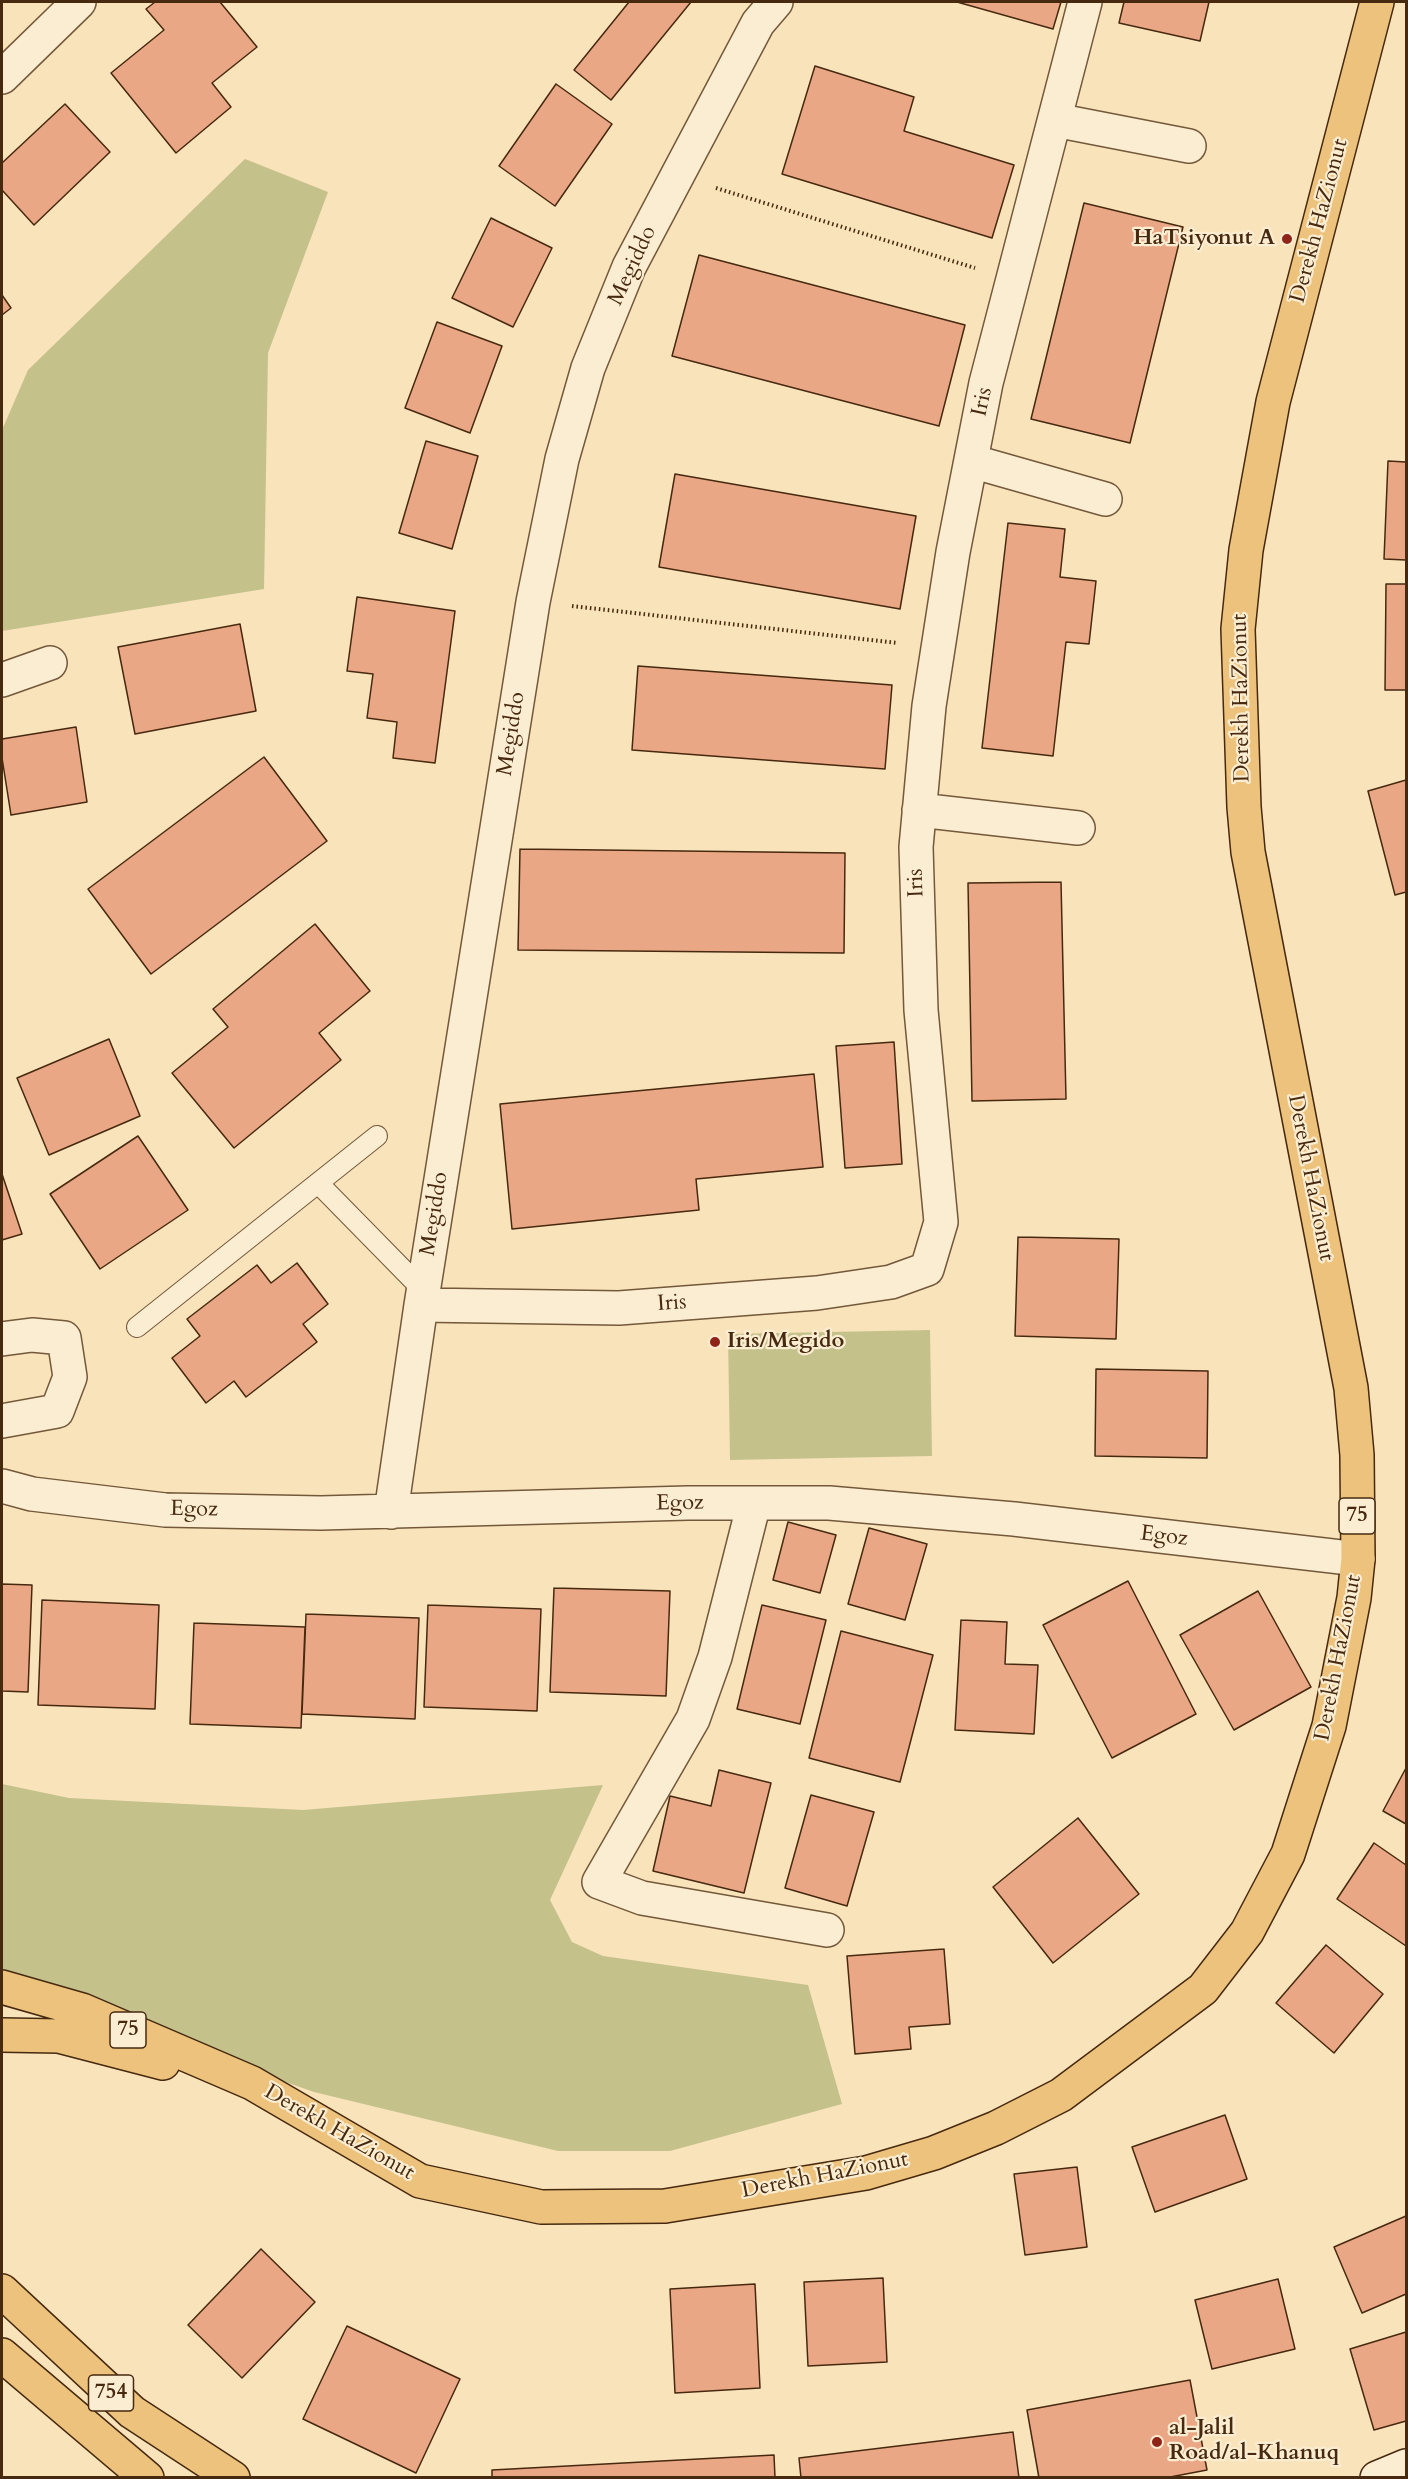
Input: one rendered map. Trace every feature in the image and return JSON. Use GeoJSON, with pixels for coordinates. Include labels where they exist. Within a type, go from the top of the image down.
{"type":"FeatureCollection","features":[{"type":"Feature","properties":{"kind":"main road","name":"Derekh HaZionut"},"geometry":{"type":"LineString","coordinates":[[2,1987],[82,2010],[252,2083],[420,2181],[541,2207],[665,2206],[843,2177],[934,2153],[996,2128],[1061,2095],[1203,1989],[1247,1932],[1288,1854],[1329,1726],[1354,1598],[1358,1559],[1357,1455],[1351,1388],[1248,852],[1244,807],[1238,628],[1246,550],[1273,402],[1377,2]]}},
{"type":"Feature","properties":{"kind":"main road","name":"Derekh HaZionut"},"geometry":{"type":"LineString","coordinates":[[2,2035],[59,2036],[252,2083]]}},
{"type":"Feature","properties":{"kind":"main road","name":"754"},"geometry":{"type":"LineString","coordinates":[[2,2291],[132,2412],[233,2478]]}},
{"type":"Feature","properties":{"kind":"main road","name":"754"},"geometry":{"type":"LineString","coordinates":[[2,2355],[147,2478]]}},
{"type":"Feature","properties":{"kind":"street"},"geometry":{"type":"LineString","coordinates":[[2,77],[79,2]]}},
{"type":"Feature","properties":{"kind":"street","name":"Megiddo"},"geometry":{"type":"LineString","coordinates":[[391,1512],[422,1298],[532,602],[562,459],[588,368],[629,267],[758,23],[776,2]]}},
{"type":"Feature","properties":{"kind":"street","name":"Iris"},"geometry":{"type":"LineString","coordinates":[[422,1298],[642,1306],[817,1293],[891,1282],[927,1269],[941,1222],[921,1010],[916,847],[929,706],[971,461],[987,383],[1085,2]]}},
{"type":"Feature","properties":{"kind":"street"},"geometry":{"type":"LineString","coordinates":[[1055,120],[1189,146]]}},
{"type":"Feature","properties":{"kind":"street"},"geometry":{"type":"LineString","coordinates":[[971,461],[1105,499]]}},
{"type":"Feature","properties":{"kind":"street"},"geometry":{"type":"LineString","coordinates":[[2,680],[50,663]]}},
{"type":"Feature","properties":{"kind":"street"},"geometry":{"type":"LineString","coordinates":[[919,810],[1078,828]]}},
{"type":"Feature","properties":{"kind":"street"},"geometry":{"type":"LineString","coordinates":[[2,1339],[32,1335],[64,1338],[70,1377],[57,1411],[2,1421]]}},
{"type":"Feature","properties":{"kind":"street","name":"Egoz"},"geometry":{"type":"LineString","coordinates":[[2,1486],[32,1494],[165,1510],[391,1512],[829,1503],[1014,1519],[1358,1559]]}},
{"type":"Feature","properties":{"kind":"street"},"geometry":{"type":"LineString","coordinates":[[754,1503],[715,1657],[693,1719],[599,1882],[642,1898],[827,1930]]}},
{"type":"Feature","properties":{"kind":"street"},"geometry":{"type":"LineString","coordinates":[[1377,2478],[1407,2466]]}},
{"type":"Feature","properties":{"kind":"lane"},"geometry":{"type":"LineString","coordinates":[[138,1327],[377,1136]]}},
{"type":"Feature","properties":{"kind":"lane"},"geometry":{"type":"LineString","coordinates":[[318,1183],[422,1298]]}},
{"type":"Feature","properties":{"kind":"path"},"geometry":{"type":"LineString","coordinates":[[678,177],[1014,279]]}},
{"type":"Feature","properties":{"kind":"path"},"geometry":{"type":"LineString","coordinates":[[532,602],[938,648]]}},
{"type":"Feature","properties":{"kind":"shaded area"},"geometry":{"type":"Polygon","coordinates":[[[245,159],[328,192],[268,353],[264,589],[2,631],[2,430],[28,370],[245,159]]]}},
{"type":"Feature","properties":{"kind":"shaded area"},"geometry":{"type":"Polygon","coordinates":[[[930,1330],[932,1456],[730,1460],[728,1334],[930,1330]]]}},
{"type":"Feature","properties":{"kind":"shaded area"},"geometry":{"type":"Polygon","coordinates":[[[2,1784],[69,1798],[303,1810],[603,1785],[550,1900],[572,1942],[603,1956],[808,1985],[842,2104],[670,2151],[558,2151],[314,2092],[112,2021],[2,1999],[2,1784]]]}},
{"type":"Feature","properties":{"kind":"building"},"geometry":{"type":"Polygon","coordinates":[[[155,2],[220,2],[257,47],[212,83],[231,107],[176,153],[111,73],[164,30],[146,9],[155,2]]]}},
{"type":"Feature","properties":{"kind":"building"},"geometry":{"type":"Polygon","coordinates":[[[629,2],[691,2],[611,100],[574,70],[629,2]]]}},
{"type":"Feature","properties":{"kind":"building"},"geometry":{"type":"Polygon","coordinates":[[[957,2],[1061,2],[1053,29],[957,2]]]}},
{"type":"Feature","properties":{"kind":"building"},"geometry":{"type":"Polygon","coordinates":[[[1124,2],[1209,2],[1200,41],[1119,23],[1124,2]]]}},
{"type":"Feature","properties":{"kind":"building"},"geometry":{"type":"Polygon","coordinates":[[[815,66],[914,97],[904,131],[1014,165],[992,238],[782,174],[815,66]]]}},
{"type":"Feature","properties":{"kind":"building"},"geometry":{"type":"Polygon","coordinates":[[[556,84],[612,124],[555,206],[499,166],[556,84]]]}},
{"type":"Feature","properties":{"kind":"building"},"geometry":{"type":"Polygon","coordinates":[[[65,104],[110,152],[34,225],[2,190],[2,163],[65,104]]]}},
{"type":"Feature","properties":{"kind":"building"},"geometry":{"type":"Polygon","coordinates":[[[1084,203],[1183,227],[1130,443],[1031,419],[1084,203]]]}},
{"type":"Feature","properties":{"kind":"building"},"geometry":{"type":"Polygon","coordinates":[[[491,218],[552,248],[513,327],[452,298],[491,218]]]}},
{"type":"Feature","properties":{"kind":"building"},"geometry":{"type":"Polygon","coordinates":[[[699,255],[965,325],[939,426],[672,356],[699,255]]]}},
{"type":"Feature","properties":{"kind":"building"},"geometry":{"type":"Polygon","coordinates":[[[2,295],[11,308],[2,315],[2,295]]]}},
{"type":"Feature","properties":{"kind":"building"},"geometry":{"type":"Polygon","coordinates":[[[437,322],[502,346],[470,433],[405,408],[437,322]]]}},
{"type":"Feature","properties":{"kind":"building"},"geometry":{"type":"Polygon","coordinates":[[[426,441],[478,456],[452,549],[399,533],[426,441]]]}},
{"type":"Feature","properties":{"kind":"building"},"geometry":{"type":"Polygon","coordinates":[[[1388,461],[1406,462],[1406,560],[1384,559],[1388,461]]]}},
{"type":"Feature","properties":{"kind":"building"},"geometry":{"type":"Polygon","coordinates":[[[675,474],[916,516],[900,609],[659,567],[675,474]]]}},
{"type":"Feature","properties":{"kind":"building"},"geometry":{"type":"Polygon","coordinates":[[[1008,523],[1065,529],[1060,577],[1096,581],[1089,644],[1066,642],[1053,756],[982,748],[1008,523]]]}},
{"type":"Feature","properties":{"kind":"building"},"geometry":{"type":"Polygon","coordinates":[[[1386,584],[1406,584],[1406,690],[1385,690],[1386,584]]]}},
{"type":"Feature","properties":{"kind":"building"},"geometry":{"type":"Polygon","coordinates":[[[357,597],[455,611],[435,763],[393,758],[397,722],[367,718],[373,674],[347,671],[357,597]]]}},
{"type":"Feature","properties":{"kind":"building"},"geometry":{"type":"Polygon","coordinates":[[[240,624],[256,711],[135,734],[118,647],[240,624]]]}},
{"type":"Feature","properties":{"kind":"building"},"geometry":{"type":"Polygon","coordinates":[[[638,666],[892,685],[885,769],[632,750],[638,666]]]}},
{"type":"Feature","properties":{"kind":"building"},"geometry":{"type":"Polygon","coordinates":[[[76,727],[87,802],[11,815],[2,758],[2,739],[76,727]]]}},
{"type":"Feature","properties":{"kind":"building"},"geometry":{"type":"Polygon","coordinates":[[[264,757],[327,841],[151,974],[88,889],[264,757]]]}},
{"type":"Feature","properties":{"kind":"building"},"geometry":{"type":"Polygon","coordinates":[[[1406,780],[1406,892],[1395,895],[1368,791],[1406,780]]]}},
{"type":"Feature","properties":{"kind":"building"},"geometry":{"type":"Polygon","coordinates":[[[520,849],[845,853],[844,953],[518,950],[520,849]]]}},
{"type":"Feature","properties":{"kind":"building"},"geometry":{"type":"Polygon","coordinates":[[[1061,882],[1066,1099],[972,1101],[968,883],[1061,882]]]}},
{"type":"Feature","properties":{"kind":"building"},"geometry":{"type":"Polygon","coordinates":[[[315,924],[370,991],[319,1033],[341,1060],[234,1148],[172,1073],[228,1027],[213,1009],[315,924]]]}},
{"type":"Feature","properties":{"kind":"building"},"geometry":{"type":"Polygon","coordinates":[[[109,1039],[140,1116],[49,1155],[17,1078],[109,1039]]]}},
{"type":"Feature","properties":{"kind":"building"},"geometry":{"type":"Polygon","coordinates":[[[894,1042],[902,1164],[845,1168],[836,1046],[894,1042]]]}},
{"type":"Feature","properties":{"kind":"building"},"geometry":{"type":"Polygon","coordinates":[[[814,1074],[823,1167],[696,1179],[699,1210],[512,1229],[500,1104],[814,1074]]]}},
{"type":"Feature","properties":{"kind":"building"},"geometry":{"type":"Polygon","coordinates":[[[138,1136],[188,1210],[100,1269],[50,1194],[138,1136]]]}},
{"type":"Feature","properties":{"kind":"building"},"geometry":{"type":"Polygon","coordinates":[[[2,1174],[22,1234],[2,1240],[2,1174]]]}},
{"type":"Feature","properties":{"kind":"building"},"geometry":{"type":"Polygon","coordinates":[[[1018,1237],[1119,1239],[1116,1339],[1015,1336],[1018,1237]]]}},
{"type":"Feature","properties":{"kind":"building"},"geometry":{"type":"Polygon","coordinates":[[[297,1263],[328,1304],[303,1324],[317,1342],[246,1397],[234,1381],[206,1403],[172,1358],[200,1336],[187,1319],[257,1265],[271,1283],[297,1263]]]}},
{"type":"Feature","properties":{"kind":"building"},"geometry":{"type":"Polygon","coordinates":[[[1096,1369],[1208,1371],[1207,1458],[1095,1456],[1096,1369]]]}},
{"type":"Feature","properties":{"kind":"building"},"geometry":{"type":"Polygon","coordinates":[[[788,1522],[836,1535],[820,1593],[773,1580],[788,1522]]]}},
{"type":"Feature","properties":{"kind":"building"},"geometry":{"type":"Polygon","coordinates":[[[869,1528],[927,1544],[905,1620],[848,1604],[869,1528]]]}},
{"type":"Feature","properties":{"kind":"building"},"geometry":{"type":"Polygon","coordinates":[[[1128,1581],[1196,1714],[1112,1758],[1043,1625],[1128,1581]]]}},
{"type":"Feature","properties":{"kind":"building"},"geometry":{"type":"Polygon","coordinates":[[[2,1584],[32,1585],[28,1692],[2,1691],[2,1584]]]}},
{"type":"Feature","properties":{"kind":"building"},"geometry":{"type":"Polygon","coordinates":[[[554,1588],[670,1591],[666,1696],[550,1692],[554,1588]]]}},
{"type":"Feature","properties":{"kind":"building"},"geometry":{"type":"Polygon","coordinates":[[[1258,1591],[1311,1687],[1234,1730],[1180,1635],[1258,1591]]]}},
{"type":"Feature","properties":{"kind":"building"},"geometry":{"type":"Polygon","coordinates":[[[42,1600],[159,1605],[155,1709],[38,1705],[42,1600]]]}},
{"type":"Feature","properties":{"kind":"building"},"geometry":{"type":"Polygon","coordinates":[[[428,1605],[541,1609],[537,1711],[424,1707],[428,1605]]]}},
{"type":"Feature","properties":{"kind":"building"},"geometry":{"type":"Polygon","coordinates":[[[762,1605],[826,1620],[800,1724],[737,1709],[762,1605]]]}},
{"type":"Feature","properties":{"kind":"building"},"geometry":{"type":"Polygon","coordinates":[[[306,1614],[419,1618],[415,1719],[302,1714],[306,1614]]]}},
{"type":"Feature","properties":{"kind":"building"},"geometry":{"type":"Polygon","coordinates":[[[961,1620],[1007,1622],[1005,1664],[1038,1665],[1034,1734],[955,1730],[961,1620]]]}},
{"type":"Feature","properties":{"kind":"building"},"geometry":{"type":"Polygon","coordinates":[[[194,1623],[305,1627],[301,1728],[190,1724],[194,1623]]]}},
{"type":"Feature","properties":{"kind":"building"},"geometry":{"type":"Polygon","coordinates":[[[841,1631],[933,1655],[900,1782],[809,1758],[841,1631]]]}},
{"type":"Feature","properties":{"kind":"building"},"geometry":{"type":"Polygon","coordinates":[[[1406,1768],[1406,1824],[1383,1811],[1406,1768]]]}},
{"type":"Feature","properties":{"kind":"building"},"geometry":{"type":"Polygon","coordinates":[[[719,1770],[771,1783],[744,1893],[653,1871],[670,1796],[711,1806],[719,1770]]]}},
{"type":"Feature","properties":{"kind":"building"},"geometry":{"type":"Polygon","coordinates":[[[811,1795],[874,1812],[847,1906],[785,1888],[811,1795]]]}},
{"type":"Feature","properties":{"kind":"building"},"geometry":{"type":"Polygon","coordinates":[[[1078,1818],[1139,1894],[1053,1963],[993,1887],[1078,1818]]]}},
{"type":"Feature","properties":{"kind":"building"},"geometry":{"type":"Polygon","coordinates":[[[1374,1843],[1406,1865],[1406,1946],[1337,1899],[1374,1843]]]}},
{"type":"Feature","properties":{"kind":"building"},"geometry":{"type":"Polygon","coordinates":[[[1326,1945],[1383,1994],[1334,2053],[1276,2003],[1326,1945]]]}},
{"type":"Feature","properties":{"kind":"building"},"geometry":{"type":"Polygon","coordinates":[[[944,1949],[950,2024],[909,2027],[911,2049],[855,2054],[847,1956],[944,1949]]]}},
{"type":"Feature","properties":{"kind":"building"},"geometry":{"type":"Polygon","coordinates":[[[1225,2115],[1247,2179],[1155,2212],[1132,2147],[1225,2115]]]}},
{"type":"Feature","properties":{"kind":"building"},"geometry":{"type":"Polygon","coordinates":[[[1077,2167],[1087,2247],[1025,2255],[1014,2174],[1077,2167]]]}},
{"type":"Feature","properties":{"kind":"building"},"geometry":{"type":"Polygon","coordinates":[[[1406,2216],[1406,2294],[1362,2313],[1334,2247],[1406,2216]]]}},
{"type":"Feature","properties":{"kind":"building"},"geometry":{"type":"Polygon","coordinates":[[[261,2249],[315,2302],[242,2378],[188,2325],[261,2249]]]}},
{"type":"Feature","properties":{"kind":"building"},"geometry":{"type":"Polygon","coordinates":[[[883,2278],[887,2362],[808,2366],[804,2282],[883,2278]]]}},
{"type":"Feature","properties":{"kind":"building"},"geometry":{"type":"Polygon","coordinates":[[[1278,2279],[1295,2349],[1212,2369],[1195,2300],[1278,2279]]]}},
{"type":"Feature","properties":{"kind":"building"},"geometry":{"type":"Polygon","coordinates":[[[755,2284],[760,2388],[675,2393],[670,2289],[755,2284]]]}},
{"type":"Feature","properties":{"kind":"building"},"geometry":{"type":"Polygon","coordinates":[[[347,2326],[460,2379],[416,2473],[303,2419],[347,2326]]]}},
{"type":"Feature","properties":{"kind":"building"},"geometry":{"type":"Polygon","coordinates":[[[1406,2332],[1406,2421],[1374,2430],[1350,2349],[1406,2332]]]}},
{"type":"Feature","properties":{"kind":"building"},"geometry":{"type":"Polygon","coordinates":[[[1190,2380],[1207,2470],[1165,2478],[1039,2478],[1027,2410],[1190,2380]]]}},
{"type":"Feature","properties":{"kind":"building"},"geometry":{"type":"Polygon","coordinates":[[[1013,2432],[1019,2478],[801,2478],[799,2458],[1013,2432]]]}},
{"type":"Feature","properties":{"kind":"building"},"geometry":{"type":"Polygon","coordinates":[[[774,2455],[775,2478],[492,2478],[492,2470],[774,2455]]]}},
{"type":"Feature","properties":{"kind":"place","name":"HaTsiyonut A"},"geometry":{"type":"Point","coordinates":[1287,239]}},
{"type":"Feature","properties":{"kind":"place","name":"Iris/Megido"},"geometry":{"type":"Point","coordinates":[715,1342]}},
{"type":"Feature","properties":{"kind":"place","name":"al-Jalil Road/al-Khanuq"},"geometry":{"type":"Point","coordinates":[1157,2442]}}]}
